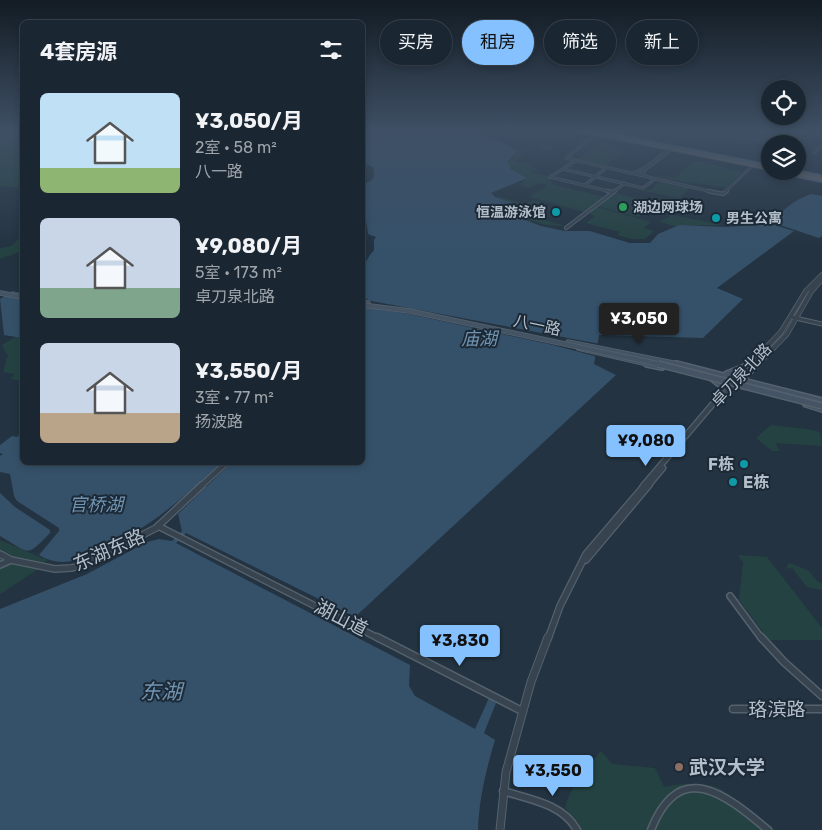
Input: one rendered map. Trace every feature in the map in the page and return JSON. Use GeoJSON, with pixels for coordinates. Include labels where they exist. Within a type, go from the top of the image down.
{"type":"FeatureCollection","features":[{"type":"Feature","properties":{"kind":"highway"},"geometry":{"type":"LineString","coordinates":[[806,175],[822,179]]}},
{"type":"Feature","properties":{"kind":"highway"},"geometry":{"type":"LineString","coordinates":[[806,176],[813,177]]}},
{"type":"Feature","properties":{"kind":"main road"},"geometry":{"type":"LineString","coordinates":[[806,174],[822,179]]}},
{"type":"Feature","properties":{"kind":"main road"},"geometry":{"type":"LineString","coordinates":[[806,176],[822,179]]}},
{"type":"Feature","properties":{"kind":"main road"},"geometry":{"type":"LineString","coordinates":[[1,294],[20,299]]}},
{"type":"Feature","properties":{"kind":"main road","name":"八一路"},"geometry":{"type":"LineString","coordinates":[[365,303],[408,309],[568,343],[697,372],[821,405]]}},
{"type":"Feature","properties":{"kind":"main road","name":"八一路"},"geometry":{"type":"LineString","coordinates":[[365,304],[568,343]]}},
{"type":"Feature","properties":{"kind":"main road"},"geometry":{"type":"LineString","coordinates":[[568,343],[706,370],[821,405]]}},
{"type":"Feature","properties":{"kind":"main road"},"geometry":{"type":"LineString","coordinates":[[568,343],[594,353],[705,376],[821,405]]}},
{"type":"Feature","properties":{"kind":"main road"},"geometry":{"type":"LineString","coordinates":[[718,373],[734,373],[747,366]]}},
{"type":"Feature","properties":{"kind":"main road"},"geometry":{"type":"LineString","coordinates":[[711,378],[721,385],[723,392]]}},
{"type":"Feature","properties":{"kind":"street"},"geometry":{"type":"LineString","coordinates":[[614,192],[550,177],[563,169],[644,188],[655,179]]}},
{"type":"Feature","properties":{"kind":"street"},"geometry":{"type":"LineString","coordinates":[[584,185],[605,169]]}},
{"type":"Feature","properties":{"kind":"street"},"geometry":{"type":"LineString","coordinates":[[609,169],[723,194],[749,169]]}},
{"type":"Feature","properties":{"kind":"street"},"geometry":{"type":"LineString","coordinates":[[628,173],[643,169]]}},
{"type":"Feature","properties":{"kind":"street"},"geometry":{"type":"LineString","coordinates":[[642,174],[645,173],[647,169]]}},
{"type":"Feature","properties":{"kind":"street"},"geometry":{"type":"LineString","coordinates":[[635,172],[645,176]]}},
{"type":"Feature","properties":{"kind":"street"},"geometry":{"type":"LineString","coordinates":[[566,228],[625,184]]}},
{"type":"Feature","properties":{"kind":"street","name":"卓刀泉北路"},"geometry":{"type":"LineString","coordinates":[[581,565],[734,384],[747,366],[782,332],[806,291],[822,275]]}},
{"type":"Feature","properties":{"kind":"street","name":"卓刀泉北路"},"geometry":{"type":"LineString","coordinates":[[738,379],[783,338],[797,318],[807,296],[822,279]]}},
{"type":"Feature","properties":{"kind":"street"},"geometry":{"type":"LineString","coordinates":[[791,317],[822,324]]}},
{"type":"Feature","properties":{"kind":"street","name":"卓刀泉北路"},"geometry":{"type":"LineString","coordinates":[[500,830],[503,791],[508,763],[531,682],[554,619],[586,554],[723,392],[734,384]]}},
{"type":"Feature","properties":{"kind":"street","name":"东湖东路"},"geometry":{"type":"LineString","coordinates":[[0,554],[12,560],[55,569],[77,567],[158,526],[224,465]]}},
{"type":"Feature","properties":{"kind":"street","name":"湖山道"},"geometry":{"type":"LineString","coordinates":[[158,526],[522,711]]}},
{"type":"Feature","properties":{"kind":"street"},"geometry":{"type":"LineString","coordinates":[[0,565],[12,560]]}},
{"type":"Feature","properties":{"kind":"street"},"geometry":{"type":"LineString","coordinates":[[730,596],[757,634],[793,671],[822,696]]}},
{"type":"Feature","properties":{"kind":"street","name":"珞滨路"},"geometry":{"type":"LineString","coordinates":[[732,709],[822,709]]}},
{"type":"Feature","properties":{"kind":"street"},"geometry":{"type":"LineString","coordinates":[[651,830],[660,811],[668,800],[681,791],[694,788],[710,790],[724,796],[768,830]]}},
{"type":"Feature","properties":{"kind":"street"},"geometry":{"type":"LineString","coordinates":[[503,791],[561,811],[574,821],[577,830]]}},
{"type":"Feature","properties":{"kind":"green space"},"geometry":{"type":"Polygon","coordinates":[[[0,169],[20,169],[20,188],[0,186],[0,169]]]}},
{"type":"Feature","properties":{"kind":"green space"},"geometry":{"type":"Polygon","coordinates":[[[536,169],[532,172],[568,182],[552,179],[548,181],[552,182],[551,184],[604,197],[584,212],[529,197],[548,185],[540,183],[529,188],[519,185],[526,179],[511,170],[536,169]]]}},
{"type":"Feature","properties":{"kind":"green space"},"geometry":{"type":"Polygon","coordinates":[[[686,169],[729,169],[742,172],[726,188],[655,176],[676,177],[686,169]]]}},
{"type":"Feature","properties":{"kind":"green space"},"geometry":{"type":"Polygon","coordinates":[[[661,181],[690,188],[679,198],[639,190],[650,190],[661,181]]]}},
{"type":"Feature","properties":{"kind":"green space","name":"湖边网球场"},"geometry":{"type":"Polygon","coordinates":[[[615,193],[655,203],[638,217],[597,206],[615,193]]]}},
{"type":"Feature","properties":{"kind":"green space"},"geometry":{"type":"Polygon","coordinates":[[[492,195],[527,204],[533,200],[542,203],[525,214],[566,226],[546,225],[523,218],[520,216],[522,207],[492,195]]]}},
{"type":"Feature","properties":{"kind":"green space"},"geometry":{"type":"Polygon","coordinates":[[[597,207],[651,222],[644,228],[654,231],[645,239],[632,239],[617,235],[620,232],[586,223],[595,216],[589,213],[597,207]]]}},
{"type":"Feature","properties":{"kind":"green space"},"geometry":{"type":"Polygon","coordinates":[[[669,214],[722,225],[673,226],[659,221],[669,217],[669,214]]]}},
{"type":"Feature","properties":{"kind":"green space"},"geometry":{"type":"Polygon","coordinates":[[[20,238],[20,252],[0,259],[0,248],[11,246],[20,238]]]}},
{"type":"Feature","properties":{"kind":"green space"},"geometry":{"type":"Polygon","coordinates":[[[15,337],[20,338],[20,381],[10,379],[15,374],[3,372],[8,354],[6,354],[2,345],[15,337]]]}},
{"type":"Feature","properties":{"kind":"green space"},"geometry":{"type":"Polygon","coordinates":[[[771,425],[820,432],[822,446],[776,443],[779,451],[772,451],[756,438],[771,425]]]}},
{"type":"Feature","properties":{"kind":"green space"},"geometry":{"type":"Polygon","coordinates":[[[0,540],[47,560],[37,570],[0,594],[0,540]]]}},
{"type":"Feature","properties":{"kind":"green space"},"geometry":{"type":"Polygon","coordinates":[[[738,555],[767,557],[822,628],[822,640],[770,640],[766,636],[739,600],[743,563],[738,555]]]}},
{"type":"Feature","properties":{"kind":"green space"},"geometry":{"type":"Polygon","coordinates":[[[790,563],[809,571],[822,584],[822,590],[807,587],[792,568],[788,569],[787,565],[790,563]]]}},
{"type":"Feature","properties":{"kind":"green space"},"geometry":{"type":"Polygon","coordinates":[[[601,751],[612,764],[655,768],[664,787],[693,784],[721,789],[776,830],[581,830],[578,822],[565,808],[575,785],[601,751]]]}},
{"type":"Feature","properties":{"kind":"water","name":"东湖"},"geometry":{"type":"Polygon","coordinates":[[[374,169],[510,169],[527,178],[491,193],[495,197],[519,205],[518,217],[541,226],[565,231],[590,231],[630,243],[650,243],[658,234],[679,225],[724,227],[742,226],[760,221],[794,231],[717,288],[743,299],[703,338],[599,335],[594,364],[616,375],[355,617],[186,533],[176,543],[410,665],[409,686],[415,696],[475,729],[489,698],[496,703],[484,733],[495,740],[484,785],[478,830],[0,830],[0,609],[87,574],[147,542],[159,539],[172,541],[182,531],[178,514],[229,465],[365,465],[365,304],[368,300],[365,297],[365,264],[374,250],[374,240],[376,237],[368,234],[365,212],[365,185],[373,179],[374,169]]]}},
{"type":"Feature","properties":{"kind":"water"},"geometry":{"type":"Polygon","coordinates":[[[812,194],[822,196],[822,236],[819,238],[774,223],[790,205],[812,194]]]}},
{"type":"Feature","properties":{"kind":"water"},"geometry":{"type":"Polygon","coordinates":[[[12,291],[20,293],[20,338],[4,335],[0,299],[12,291]]]}},
{"type":"Feature","properties":{"kind":"water","name":"官桥湖"},"geometry":{"type":"Polygon","coordinates":[[[20,434],[20,465],[220,465],[167,510],[138,531],[80,559],[64,562],[56,561],[39,555],[59,531],[59,528],[17,501],[14,496],[10,474],[0,472],[0,456],[3,454],[0,453],[0,445],[12,436],[17,437],[20,434]]]}},
{"type":"Feature","properties":{"kind":"water"},"geometry":{"type":"Polygon","coordinates":[[[0,493],[15,507],[50,530],[50,533],[36,547],[27,551],[0,536],[0,493]]]}},
{"type":"Feature","properties":{"kind":"pier"},"geometry":{"type":"Polygon","coordinates":[[[366,300],[600,344],[598,357],[553,345],[409,314],[365,307],[366,300]]]}},
{"type":"Feature","properties":{"kind":"place","name":"湖边网球场"},"geometry":{"type":"Point","coordinates":[623,207]}},
{"type":"Feature","properties":{"kind":"place","name":"恒温游泳馆"},"geometry":{"type":"Point","coordinates":[556,212]}},
{"type":"Feature","properties":{"kind":"place","name":"男生公寓"},"geometry":{"type":"Point","coordinates":[716,218]}},
{"type":"Feature","properties":{"kind":"place","name":"F栋"},"geometry":{"type":"Point","coordinates":[744,464]}},
{"type":"Feature","properties":{"kind":"place","name":"E栋"},"geometry":{"type":"Point","coordinates":[733,482]}},
{"type":"Feature","properties":{"kind":"place","name":"武汉大学"},"geometry":{"type":"Point","coordinates":[679,767]}},
{"type":"Feature","properties":{"kind":"water label","name":"庙湖"},"geometry":{"type":"Point","coordinates":[479,339]}}]}
